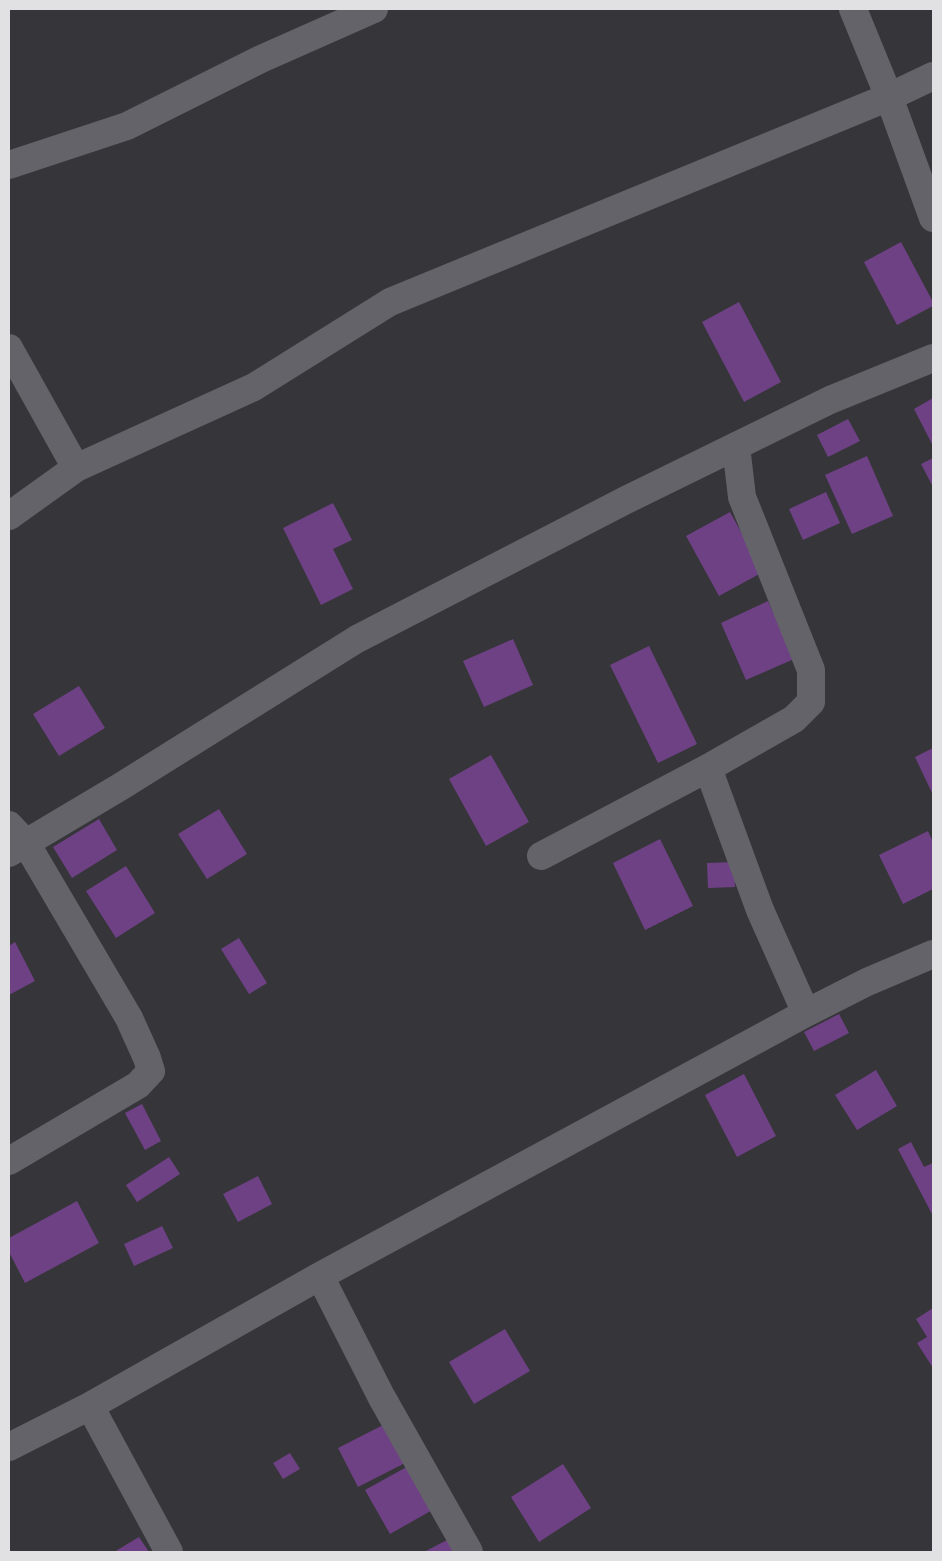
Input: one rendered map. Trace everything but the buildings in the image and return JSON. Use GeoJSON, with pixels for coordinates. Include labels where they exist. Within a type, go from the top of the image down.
{"type":"FeatureCollection","features":[{"type":"Feature","properties":{"kind":"street"},"geometry":{"type":"LineString","coordinates":[[9,165],[127,126],[261,59],[374,9]]}},
{"type":"Feature","properties":{"kind":"street"},"geometry":{"type":"LineString","coordinates":[[853,9],[889,97],[933,218]]}},
{"type":"Feature","properties":{"kind":"street"},"geometry":{"type":"LineString","coordinates":[[9,516],[76,468],[254,387],[390,302],[889,97],[933,76]]}},
{"type":"Feature","properties":{"kind":"street"},"geometry":{"type":"LineString","coordinates":[[9,348],[76,468]]}},
{"type":"Feature","properties":{"kind":"street"},"geometry":{"type":"LineString","coordinates":[[9,1161],[138,1085],[150,1070],[147,1058],[129,1018],[14,841],[120,787],[357,639],[626,500],[830,400],[933,358]]}},
{"type":"Feature","properties":{"kind":"street"},"geometry":{"type":"LineString","coordinates":[[542,856],[708,768],[794,719],[811,702],[811,670],[742,497],[736,446]]}},
{"type":"Feature","properties":{"kind":"street"},"geometry":{"type":"LineString","coordinates":[[708,768],[760,910],[806,1013]]}},
{"type":"Feature","properties":{"kind":"street"},"geometry":{"type":"LineString","coordinates":[[9,1447],[90,1406],[320,1276],[806,1013],[867,982],[933,954]]}},
{"type":"Feature","properties":{"kind":"street"},"geometry":{"type":"LineString","coordinates":[[320,1276],[381,1396],[469,1552]]}},
{"type":"Feature","properties":{"kind":"street"},"geometry":{"type":"LineString","coordinates":[[90,1406],[170,1552]]}}]}
